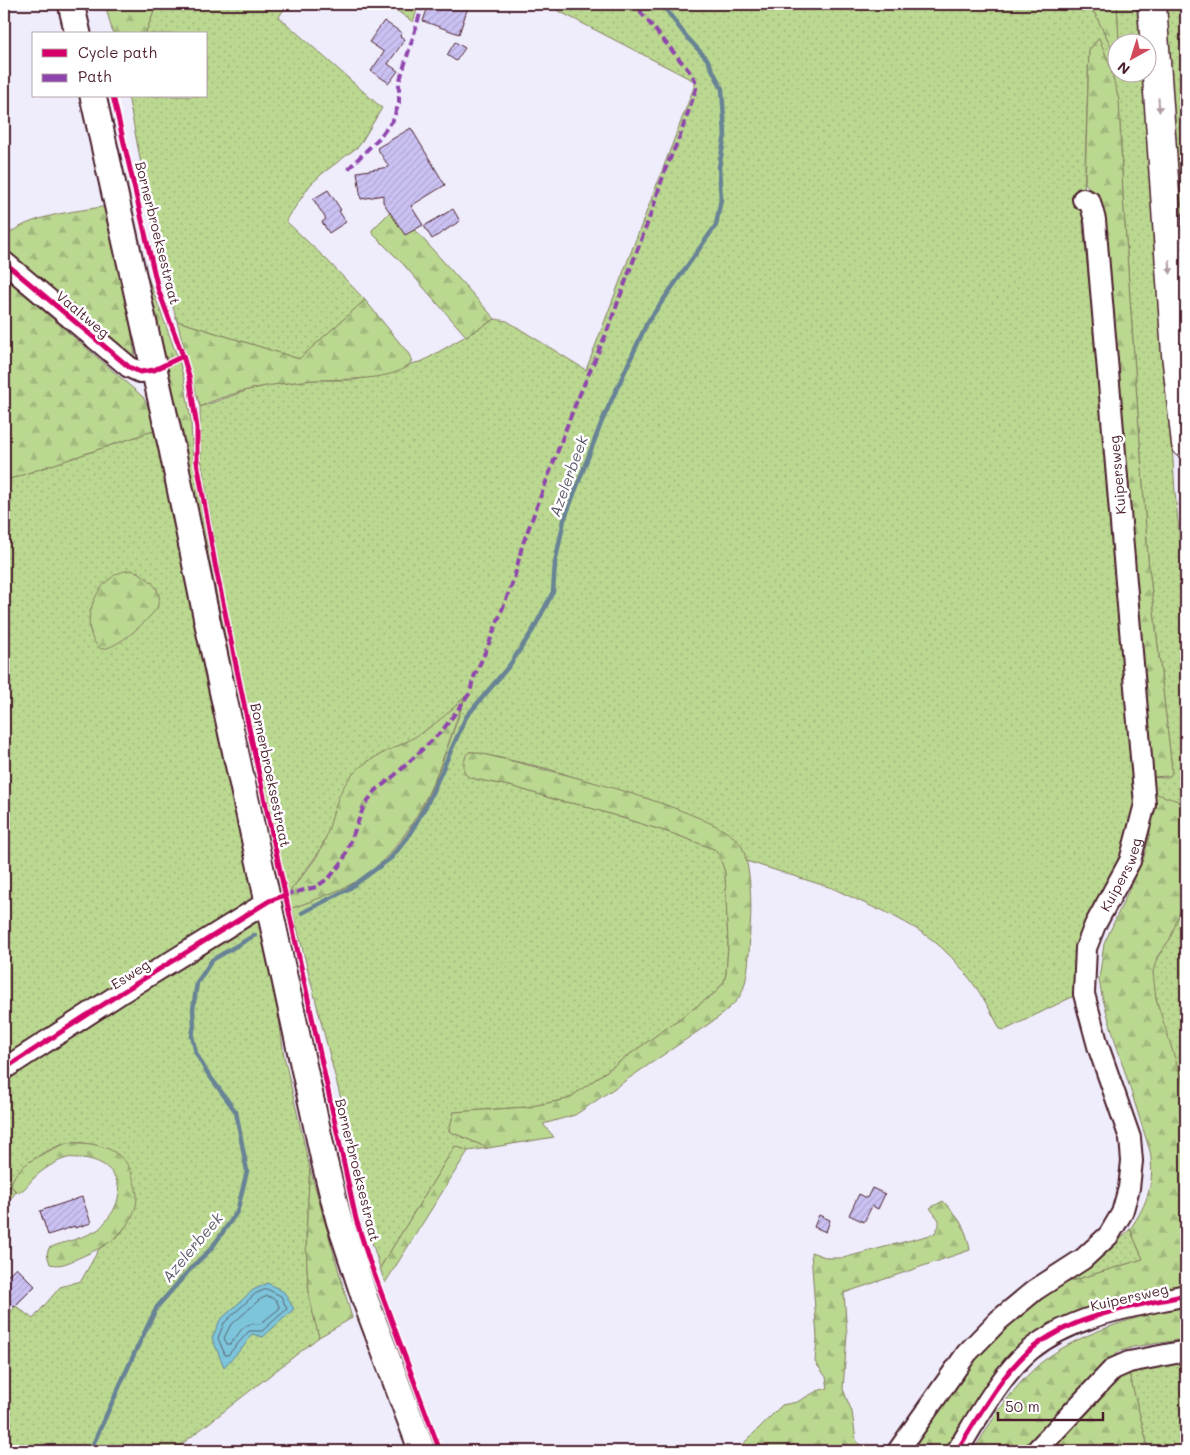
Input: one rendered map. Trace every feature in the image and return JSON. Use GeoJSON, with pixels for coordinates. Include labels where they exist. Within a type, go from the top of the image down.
{"type":"FeatureCollection","features":[{"type":"Feature","properties":{"kind":"highway"},"geometry":{"type":"LineString","coordinates":[[1152,4],[1176,344],[1186,444]]}},
{"type":"Feature","properties":{"kind":"main road"},"geometry":{"type":"LineString","coordinates":[[71,4],[78,32]]}},
{"type":"Feature","properties":{"kind":"main road","name":"Bornerbroeksestraat"},"geometry":{"type":"LineString","coordinates":[[93,98],[112,175],[324,1160],[339,1220],[365,1299],[422,1451]]}},
{"type":"Feature","properties":{"kind":"street","name":"Kuipersweg"},"geometry":{"type":"LineString","coordinates":[[898,1451],[967,1353],[999,1320],[1036,1290],[1083,1259],[1108,1235],[1122,1213],[1130,1188],[1132,1161],[1130,1138],[1098,1046],[1084,994],[1086,948],[1095,925],[1130,860],[1145,804],[1095,220],[1090,202],[1083,199]]}},
{"type":"Feature","properties":{"kind":"street","name":"Vaaltweg"},"geometry":{"type":"LineString","coordinates":[[4,262],[129,367],[140,372],[154,370]]}},
{"type":"Feature","properties":{"kind":"street","name":"Esweg"},"geometry":{"type":"LineString","coordinates":[[4,1069],[124,990],[269,901]]}},
{"type":"Feature","properties":{"kind":"street","name":"Kuipersweg"},"geometry":{"type":"LineString","coordinates":[[957,1451],[985,1404],[1001,1384],[1030,1350],[1050,1336],[1089,1318],[1186,1295]]}},
{"type":"Feature","properties":{"kind":"street"},"geometry":{"type":"LineString","coordinates":[[1036,1451],[1113,1369],[1129,1362],[1186,1351]]}},
{"type":"Feature","properties":{"kind":"green space"},"geometry":{"type":"Polygon","coordinates":[[[105,4],[157,4],[146,32],[112,32],[105,4]]]}},
{"type":"Feature","properties":{"kind":"green space"},"geometry":{"type":"Polygon","coordinates":[[[157,4],[287,4],[279,17],[382,108],[359,146],[310,185],[286,221],[365,300],[299,359],[177,321],[156,238],[128,98],[208,98],[208,32],[146,32],[157,4]]]}},
{"type":"Feature","properties":{"kind":"green space"},"geometry":{"type":"Polygon","coordinates":[[[387,4],[419,4],[413,22],[387,4]]]}},
{"type":"Feature","properties":{"kind":"green space"},"geometry":{"type":"Polygon","coordinates":[[[545,4],[1090,4],[1108,40],[1108,66],[1099,38],[1089,50],[1083,226],[1105,429],[1139,787],[1134,840],[1076,951],[1076,995],[1005,1030],[1000,1029],[979,991],[952,957],[924,934],[880,909],[832,888],[746,861],[741,845],[662,804],[545,768],[469,752],[475,779],[514,787],[560,801],[581,805],[674,834],[714,849],[719,855],[725,872],[728,945],[726,974],[724,982],[715,993],[568,1099],[527,1107],[454,1112],[449,1131],[488,1148],[468,1151],[455,1146],[380,1268],[372,1242],[343,1107],[292,908],[337,891],[362,878],[383,862],[400,843],[415,821],[427,797],[465,698],[443,719],[418,736],[368,761],[319,852],[288,894],[223,592],[201,459],[200,407],[248,390],[270,385],[313,380],[354,380],[404,369],[411,364],[423,361],[495,319],[507,321],[586,370],[696,82],[545,4]]]}},
{"type":"Feature","properties":{"kind":"green space"},"geometry":{"type":"Polygon","coordinates":[[[1090,4],[1117,4],[1118,32],[1108,32],[1108,40],[1090,4]]]}},
{"type":"Feature","properties":{"kind":"green space"},"geometry":{"type":"Polygon","coordinates":[[[1117,4],[1136,4],[1139,32],[1118,32],[1117,4]]]}},
{"type":"Feature","properties":{"kind":"green space"},"geometry":{"type":"Polygon","coordinates":[[[1165,4],[1182,4],[1186,58],[1186,305],[1165,4]]]}},
{"type":"Feature","properties":{"kind":"green space"},"geometry":{"type":"Polygon","coordinates":[[[1099,38],[1108,60],[1108,82],[1114,82],[1119,100],[1123,197],[1148,558],[1171,761],[1172,772],[1170,776],[1150,777],[1123,428],[1094,194],[1085,183],[1089,50],[1099,38]]]}},
{"type":"Feature","properties":{"kind":"green space"},"geometry":{"type":"Polygon","coordinates":[[[1113,82],[1143,82],[1161,315],[1164,324],[1175,492],[1186,598],[1186,1089],[1159,1011],[1153,980],[1153,970],[1156,962],[1170,939],[1150,777],[1165,778],[1171,761],[1148,558],[1123,197],[1119,100],[1113,82]]]}},
{"type":"Feature","properties":{"kind":"green space"},"geometry":{"type":"Polygon","coordinates":[[[108,206],[124,279],[136,364],[4,250],[4,237],[28,223],[67,212],[108,206]]]}},
{"type":"Feature","properties":{"kind":"green space"},"geometry":{"type":"Polygon","coordinates":[[[396,206],[412,231],[415,230],[495,319],[466,336],[403,264],[372,233],[372,230],[396,206]]]}},
{"type":"Feature","properties":{"kind":"green space"},"geometry":{"type":"Polygon","coordinates":[[[133,237],[177,356],[160,364],[133,237]]]}},
{"type":"Feature","properties":{"kind":"green space"},"geometry":{"type":"Polygon","coordinates":[[[10,282],[143,397],[159,429],[4,481],[4,286],[10,282]]]}},
{"type":"Feature","properties":{"kind":"green space"},"geometry":{"type":"Polygon","coordinates":[[[365,300],[408,353],[412,360],[406,367],[383,376],[314,380],[265,386],[246,390],[200,407],[177,321],[299,359],[365,300]]]}},
{"type":"Feature","properties":{"kind":"green space"},"geometry":{"type":"Polygon","coordinates":[[[179,360],[191,421],[192,450],[198,489],[189,504],[161,368],[179,360]]]}},
{"type":"Feature","properties":{"kind":"green space"},"geometry":{"type":"Polygon","coordinates":[[[159,429],[256,900],[4,1064],[4,481],[159,429]],[[138,571],[101,588],[90,611],[127,636],[157,608],[156,589],[138,571]]]}},
{"type":"Feature","properties":{"kind":"green space"},"geometry":{"type":"Polygon","coordinates":[[[198,489],[212,570],[281,893],[275,896],[189,504],[198,489]]]}},
{"type":"Feature","properties":{"kind":"green space"},"geometry":{"type":"Polygon","coordinates":[[[131,570],[144,576],[158,591],[159,602],[157,608],[139,627],[124,639],[108,648],[101,649],[94,642],[90,633],[90,613],[93,603],[97,593],[112,577],[131,570]]]}},
{"type":"Feature","properties":{"kind":"green space"},"geometry":{"type":"Polygon","coordinates":[[[465,696],[448,746],[428,794],[416,817],[385,859],[358,881],[340,890],[292,908],[288,894],[317,857],[337,801],[346,782],[367,762],[410,740],[431,726],[465,696]]]}},
{"type":"Feature","properties":{"kind":"green space"},"geometry":{"type":"Polygon","coordinates":[[[469,752],[532,766],[617,789],[697,817],[725,831],[741,845],[747,863],[751,898],[747,975],[742,992],[734,1004],[719,1017],[575,1115],[543,1124],[554,1137],[488,1148],[449,1131],[454,1112],[527,1107],[568,1099],[715,993],[724,982],[726,974],[728,945],[725,872],[719,855],[714,849],[674,834],[581,805],[467,776],[464,772],[464,763],[469,752]]]}},
{"type":"Feature","properties":{"kind":"green space"},"geometry":{"type":"Polygon","coordinates":[[[1151,792],[1181,802],[1182,906],[1170,939],[1157,957],[1153,972],[1156,999],[1186,1089],[1186,1283],[1062,1322],[950,1451],[907,1451],[967,1367],[1017,1313],[1059,1285],[1143,1259],[1130,1229],[1149,1192],[1152,1173],[1150,1151],[1116,1044],[1099,979],[1104,944],[1144,857],[1150,832],[1151,792]]]}},
{"type":"Feature","properties":{"kind":"green space"},"geometry":{"type":"Polygon","coordinates":[[[256,917],[265,922],[268,935],[284,1056],[310,1169],[306,1230],[307,1268],[309,1294],[319,1337],[173,1451],[4,1451],[4,1319],[16,1306],[33,1319],[60,1287],[81,1281],[99,1249],[121,1233],[133,1215],[106,1148],[77,1143],[61,1145],[43,1153],[26,1165],[14,1179],[11,1186],[16,1192],[4,1207],[4,1074],[256,917]]]}},
{"type":"Feature","properties":{"kind":"green space"},"geometry":{"type":"Polygon","coordinates":[[[67,1143],[100,1146],[122,1158],[131,1173],[136,1189],[137,1202],[136,1208],[122,1231],[109,1243],[71,1262],[55,1265],[50,1264],[47,1254],[49,1248],[99,1229],[109,1217],[118,1196],[118,1186],[115,1177],[109,1169],[101,1163],[90,1159],[67,1158],[58,1161],[37,1175],[25,1189],[18,1193],[11,1186],[18,1171],[25,1165],[42,1154],[67,1143]]]}},
{"type":"Feature","properties":{"kind":"green space"},"geometry":{"type":"Polygon","coordinates":[[[455,1146],[468,1151],[385,1283],[380,1268],[455,1146]]]}},
{"type":"Feature","properties":{"kind":"green space"},"geometry":{"type":"Polygon","coordinates":[[[310,1169],[352,1318],[319,1337],[307,1277],[306,1246],[310,1169]]]}},
{"type":"Feature","properties":{"kind":"green space"},"geometry":{"type":"Polygon","coordinates":[[[943,1201],[961,1223],[970,1250],[844,1293],[847,1334],[843,1389],[852,1412],[856,1440],[865,1451],[736,1451],[782,1405],[797,1402],[817,1391],[828,1388],[826,1377],[815,1362],[817,1338],[811,1252],[828,1258],[843,1258],[934,1234],[939,1226],[939,1220],[930,1208],[943,1201]]]}},
{"type":"Feature","properties":{"kind":"green space"},"geometry":{"type":"Polygon","coordinates":[[[1130,1229],[1143,1259],[1059,1285],[1110,1250],[1130,1229]]]}},
{"type":"Feature","properties":{"kind":"green space"},"geometry":{"type":"Polygon","coordinates":[[[1186,1305],[1186,1339],[1133,1347],[1118,1352],[1062,1409],[1025,1451],[973,1451],[1017,1387],[1035,1368],[1050,1356],[1067,1345],[1106,1328],[1186,1305]]]}},
{"type":"Feature","properties":{"kind":"green space"},"geometry":{"type":"Polygon","coordinates":[[[1186,1357],[1186,1451],[1149,1451],[1128,1369],[1186,1357]]]}},
{"type":"Feature","properties":{"kind":"green space"},"geometry":{"type":"Polygon","coordinates":[[[1128,1369],[1149,1451],[1046,1451],[1098,1392],[1128,1369]]]}},
{"type":"Feature","properties":{"kind":"water"},"geometry":{"type":"Polygon","coordinates":[[[268,1283],[284,1292],[294,1309],[263,1337],[252,1334],[244,1346],[224,1367],[212,1338],[220,1320],[253,1290],[268,1283]]]}},
{"type":"Feature","properties":{"kind":"building"},"geometry":{"type":"Polygon","coordinates":[[[429,4],[469,4],[459,34],[423,21],[429,4]]]}},
{"type":"Feature","properties":{"kind":"building"},"geometry":{"type":"Polygon","coordinates":[[[384,21],[402,33],[400,36],[405,39],[388,64],[398,71],[389,83],[371,71],[384,52],[369,42],[384,21]]]}},
{"type":"Feature","properties":{"kind":"building"},"geometry":{"type":"Polygon","coordinates":[[[455,42],[465,48],[456,61],[447,55],[455,42]]]}},
{"type":"Feature","properties":{"kind":"building"},"geometry":{"type":"Polygon","coordinates":[[[411,128],[445,185],[411,206],[423,225],[405,235],[383,202],[383,195],[361,199],[357,172],[389,167],[377,148],[411,128]]]}},
{"type":"Feature","properties":{"kind":"building"},"geometry":{"type":"Polygon","coordinates":[[[328,190],[341,210],[339,211],[346,222],[329,233],[322,222],[326,219],[313,199],[328,190]]]}},
{"type":"Feature","properties":{"kind":"building"},"geometry":{"type":"Polygon","coordinates":[[[453,209],[460,221],[432,239],[424,226],[453,209]]]}},
{"type":"Feature","properties":{"kind":"building"},"geometry":{"type":"Polygon","coordinates":[[[872,1188],[885,1194],[878,1209],[872,1206],[864,1222],[849,1215],[859,1194],[867,1198],[872,1188]]]}},
{"type":"Feature","properties":{"kind":"building"},"geometry":{"type":"Polygon","coordinates":[[[82,1197],[91,1223],[48,1235],[40,1211],[82,1197]]]}},
{"type":"Feature","properties":{"kind":"building"},"geometry":{"type":"Polygon","coordinates":[[[819,1215],[830,1220],[826,1232],[814,1227],[819,1215]]]}},
{"type":"Feature","properties":{"kind":"building"},"geometry":{"type":"Polygon","coordinates":[[[16,1267],[35,1286],[14,1307],[4,1297],[4,1279],[16,1267]]]}},
{"type":"Feature","properties":{"kind":"waterway","name":"Azelerbeek"},"geometry":{"type":"LineString","coordinates":[[302,913],[350,888],[391,858],[408,837],[427,804],[466,717],[509,666],[533,630],[553,592],[555,563],[564,520],[602,421],[647,323],[716,225],[721,199],[719,167],[725,135],[722,89],[707,59],[685,35],[662,4]]}},
{"type":"Feature","properties":{"kind":"waterway","name":"Azelerbeek"},"geometry":{"type":"LineString","coordinates":[[90,1451],[157,1307],[192,1267],[211,1249],[237,1212],[247,1171],[236,1112],[206,1071],[196,1053],[192,1036],[194,1025],[193,1009],[197,983],[212,960],[255,935]]}},
{"type":"Feature","properties":{"kind":"marked path"},"geometry":{"type":"LineString","coordinates":[[348,169],[379,138],[393,120],[399,103],[399,83],[423,4]]}},
{"type":"Feature","properties":{"kind":"marked path"},"geometry":{"type":"LineString","coordinates":[[285,895],[316,887],[330,877],[343,861],[364,806],[374,792],[442,731],[470,693],[473,679],[514,579],[522,546],[573,410],[606,334],[696,89],[695,80],[689,71],[642,14],[637,4]]}},
{"type":"Feature","properties":{"kind":"cycle path"},"geometry":{"type":"LineString","coordinates":[[113,98],[158,289],[189,376],[197,428],[197,462],[215,564],[356,1219],[369,1260],[440,1451]]}},
{"type":"Feature","properties":{"kind":"cycle path"},"geometry":{"type":"LineString","coordinates":[[4,262],[129,367],[140,372],[154,370],[183,356]]}},
{"type":"Feature","properties":{"kind":"cycle path"},"geometry":{"type":"LineString","coordinates":[[4,1069],[124,991],[269,901],[285,895]]}},
{"type":"Feature","properties":{"kind":"cycle path"},"geometry":{"type":"LineString","coordinates":[[957,1451],[1009,1371],[1030,1350],[1047,1338],[1085,1320],[1125,1308],[1186,1295]]}}]}
